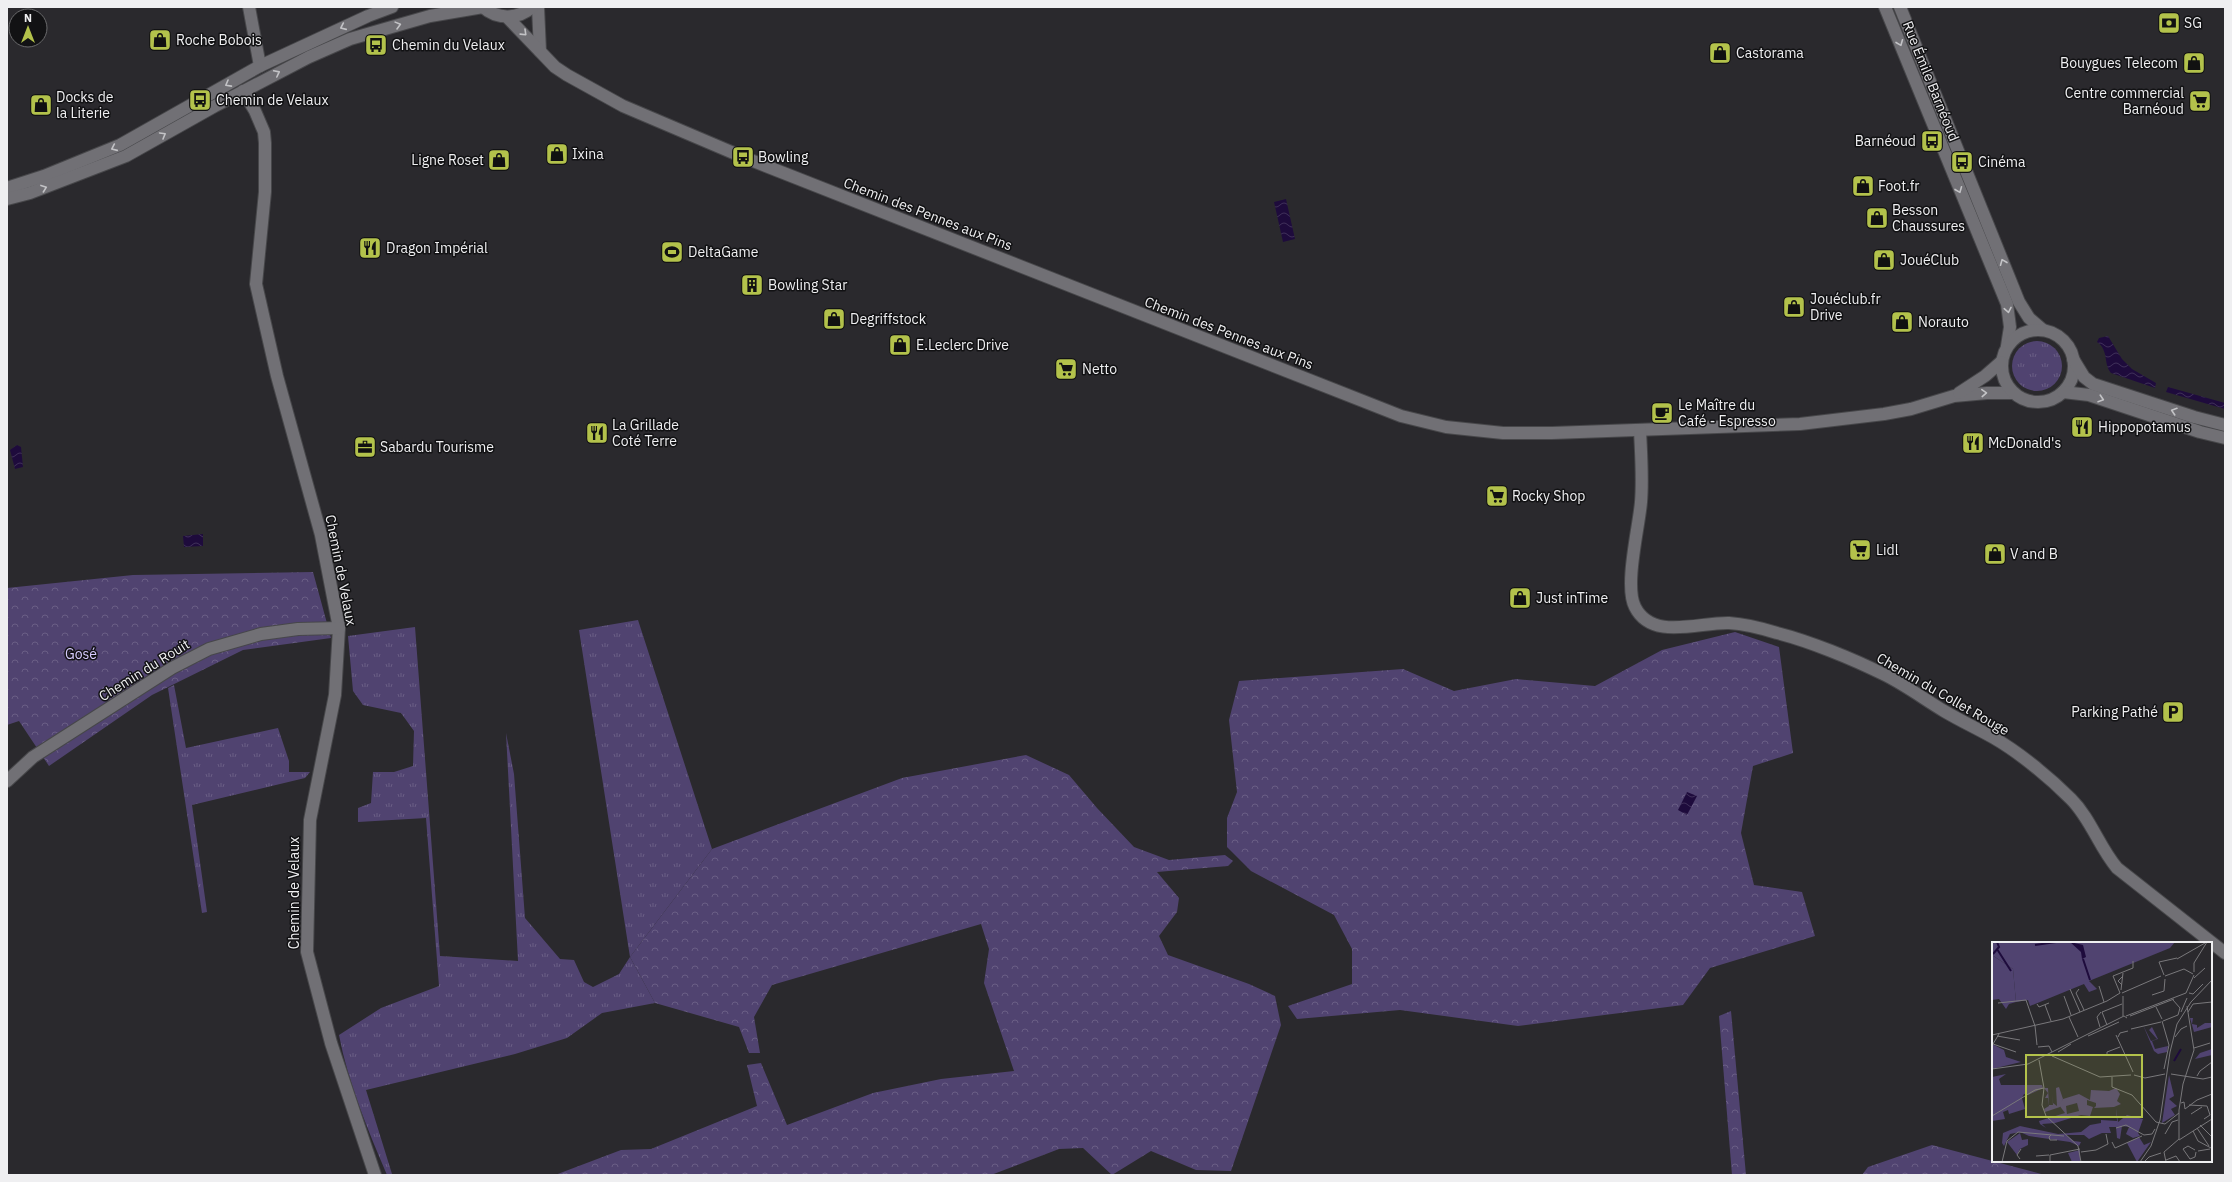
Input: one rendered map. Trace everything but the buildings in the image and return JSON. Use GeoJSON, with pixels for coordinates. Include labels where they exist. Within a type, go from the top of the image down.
{"type":"FeatureCollection","features":[{"type":"Feature","properties":{"kind":"street"},"geometry":{"type":"LineString","coordinates":[[249,7],[260,66]]}},
{"type":"Feature","properties":{"kind":"street"},"geometry":{"type":"LineString","coordinates":[[7,188],[44,176],[120,145],[260,66],[360,19],[392,7]]}},
{"type":"Feature","properties":{"kind":"street"},"geometry":{"type":"LineString","coordinates":[[7,199],[50,186],[126,156],[195,116],[243,91],[310,57],[355,37],[430,16],[483,7],[496,15],[507,17],[519,15],[532,7]]}},
{"type":"Feature","properties":{"kind":"street"},"geometry":{"type":"LineString","coordinates":[[538,7],[540,51]]}},
{"type":"Feature","properties":{"kind":"street","name":"Rue Émile Barnéoud"},"geometry":{"type":"LineString","coordinates":[[1885,7],[2007,304],[2010,327],[2007,346]]}},
{"type":"Feature","properties":{"kind":"street","name":"Rue Émile Barnéoud"},"geometry":{"type":"LineString","coordinates":[[1900,7],[2019,302],[2029,318],[2043,330]]}},
{"type":"Feature","properties":{"kind":"street","name":"Chemin des Pennes aux Pins"},"geometry":{"type":"LineString","coordinates":[[507,17],[540,51],[567,75],[655,121],[772,169],[1401,416],[1425,424],[1478,432],[1552,433],[1774,426],[1828,422],[1911,409],[1954,396],[1987,393],[2013,393]]}},
{"type":"Feature","properties":{"kind":"street","name":"Chemin de Velaux"},"geometry":{"type":"LineString","coordinates":[[243,91],[255,111],[264,132],[265,143],[265,192],[256,284],[276,376],[321,535],[339,628],[335,695],[310,820],[307,952],[332,1043],[375,1175]]}},
{"type":"Feature","properties":{"kind":"street"},"geometry":{"type":"LineString","coordinates":[[2073,359],[2074,370],[2070,382],[2063,392],[2050,400],[2036,402],[2024,400],[2013,393],[2004,379],[2001,362],[2007,346],[2023,333],[2043,330],[2051,332],[2064,342],[2084,377],[2093,384],[2194,417],[2225,425]]}},
{"type":"Feature","properties":{"kind":"street","name":"Chemin des Pennes aux Pins"},"geometry":{"type":"LineString","coordinates":[[1954,396],[1985,376],[2001,362]]}},
{"type":"Feature","properties":{"kind":"street"},"geometry":{"type":"LineString","coordinates":[[2063,392],[2089,395],[2200,432],[2225,438]]}},
{"type":"Feature","properties":{"kind":"street","name":"Chemin du Collet Rouge"},"geometry":{"type":"LineString","coordinates":[[1640,430],[1642,484],[1635,533],[1632,591],[1635,607],[1646,621],[1665,628],[1714,623],[1746,625],[1810,643],[1883,674],[1964,722],[1996,739],[2033,767],[2071,799],[2083,813],[2107,856],[2117,868],[2211,942]]}},
{"type":"Feature","properties":{"kind":"street","name":"Chemin du Rouit"},"geometry":{"type":"LineString","coordinates":[[7,781],[33,757],[172,668],[209,649],[268,633],[298,629],[339,628]]}},
{"type":"Feature","properties":{"kind":"street","name":"Chemin du Collet Rouge"},"geometry":{"type":"LineString","coordinates":[[2212,943],[2225,953]]}},
{"type":"Feature","properties":{"kind":"green space"},"geometry":{"type":"Polygon","coordinates":[[[2037,341],[2046,343],[2057,352],[2062,366],[2060,375],[2051,386],[2037,391],[2028,389],[2017,380],[2012,366],[2014,357],[2023,346],[2037,341]]]}},
{"type":"Feature","properties":{"kind":"green space","name":"Gosé"},"geometry":{"type":"Polygon","coordinates":[[[313,572],[331,638],[243,650],[152,695],[49,766],[19,721],[7,725],[7,588],[133,575],[313,572]]]}},
{"type":"Feature","properties":{"kind":"green space"},"geometry":{"type":"Polygon","coordinates":[[[638,620],[712,849],[630,957],[579,630],[638,620]]]}},
{"type":"Feature","properties":{"kind":"green space"},"geometry":{"type":"Polygon","coordinates":[[[415,627],[440,956],[518,961],[506,733],[514,774],[525,918],[560,959],[574,960],[584,982],[593,987],[619,974],[630,957],[655,1003],[602,1013],[567,1038],[515,1054],[366,1090],[392,1174],[387,1175],[353,1089],[339,1035],[381,1008],[439,986],[426,818],[358,822],[358,808],[371,803],[373,772],[394,772],[413,766],[414,731],[401,713],[363,705],[353,691],[348,636],[415,627]]]}},
{"type":"Feature","properties":{"kind":"green space"},"geometry":{"type":"Polygon","coordinates":[[[1735,632],[1779,647],[1793,753],[1753,766],[1741,833],[1754,885],[1802,892],[1815,936],[1710,968],[1683,1005],[1518,1026],[1400,1010],[1297,1019],[1288,1006],[1352,984],[1352,949],[1334,915],[1251,871],[1227,847],[1227,818],[1237,792],[1229,720],[1239,681],[1403,669],[1454,691],[1516,679],[1595,686],[1662,650],[1735,632]]]}},
{"type":"Feature","properties":{"kind":"green space"},"geometry":{"type":"Polygon","coordinates":[[[174,685],[186,748],[278,728],[289,761],[289,772],[310,772],[305,778],[192,805],[207,912],[202,913],[168,688],[174,685]]]}},
{"type":"Feature","properties":{"kind":"green space"},"geometry":{"type":"Polygon","coordinates":[[[1026,755],[1069,775],[1097,808],[1134,847],[1169,860],[1225,855],[1233,861],[1228,866],[1157,872],[1179,898],[1177,912],[1159,936],[1168,955],[1249,984],[1275,996],[1281,1025],[1231,1171],[1196,1170],[1151,1151],[1112,1175],[1083,1148],[1059,1149],[991,1175],[555,1175],[621,1150],[651,1149],[757,1106],[747,1065],[761,1063],[787,1125],[873,1093],[941,1079],[1014,1071],[984,983],[989,949],[981,924],[772,985],[754,1017],[760,1053],[749,1053],[739,1027],[655,1003],[630,957],[712,849],[902,778],[1026,755]]]}},
{"type":"Feature","properties":{"kind":"green space"},"geometry":{"type":"Polygon","coordinates":[[[1731,1011],[1746,1175],[1732,1175],[1719,1016],[1731,1011]]]}},
{"type":"Feature","properties":{"kind":"green space"},"geometry":{"type":"Polygon","coordinates":[[[1932,1145],[2045,1175],[1862,1175],[1868,1167],[1932,1145]]]}},
{"type":"Feature","properties":{"kind":"water"},"geometry":{"type":"Polygon","coordinates":[[[1286,199],[1295,239],[1283,242],[1274,202],[1286,199]]]}},
{"type":"Feature","properties":{"kind":"water"},"geometry":{"type":"Polygon","coordinates":[[[2108,336],[2122,359],[2132,369],[2156,383],[2155,388],[2111,373],[2107,365],[2105,353],[2101,345],[2097,342],[2099,338],[2108,336]]]}},
{"type":"Feature","properties":{"kind":"water"},"geometry":{"type":"Polygon","coordinates":[[[2168,387],[2225,403],[2225,409],[2166,392],[2168,387]]]}},
{"type":"Feature","properties":{"kind":"water"},"geometry":{"type":"Polygon","coordinates":[[[17,445],[21,447],[23,467],[15,469],[10,450],[17,445]]]}},
{"type":"Feature","properties":{"kind":"water"},"geometry":{"type":"Polygon","coordinates":[[[203,534],[203,546],[184,547],[183,536],[203,534]]]}},
{"type":"Feature","properties":{"kind":"water"},"geometry":{"type":"Polygon","coordinates":[[[1687,792],[1697,796],[1687,815],[1678,810],[1687,792]]]}},
{"type":"Feature","properties":{"kind":"place","name":"SG"},"geometry":{"type":"Point","coordinates":[2169,23]}},
{"type":"Feature","properties":{"kind":"place","name":"Roche Bobois"},"geometry":{"type":"Point","coordinates":[160,40]}},
{"type":"Feature","properties":{"kind":"place","name":"Chemin du Velaux"},"geometry":{"type":"Point","coordinates":[376,45]}},
{"type":"Feature","properties":{"kind":"place","name":"Castorama"},"geometry":{"type":"Point","coordinates":[1720,53]}},
{"type":"Feature","properties":{"kind":"place","name":"Bouygues Telecom"},"geometry":{"type":"Point","coordinates":[2194,63]}},
{"type":"Feature","properties":{"kind":"place","name":"Chemin de Velaux"},"geometry":{"type":"Point","coordinates":[200,100]}},
{"type":"Feature","properties":{"kind":"place","name":"Centre commercial Barnéoud"},"geometry":{"type":"Point","coordinates":[2200,101]}},
{"type":"Feature","properties":{"kind":"place","name":"Docks de la Literie"},"geometry":{"type":"Point","coordinates":[41,105]}},
{"type":"Feature","properties":{"kind":"place","name":"Barnéoud"},"geometry":{"type":"Point","coordinates":[1932,141]}},
{"type":"Feature","properties":{"kind":"place","name":"Ixina"},"geometry":{"type":"Point","coordinates":[557,154]}},
{"type":"Feature","properties":{"kind":"place","name":"Bowling"},"geometry":{"type":"Point","coordinates":[743,157]}},
{"type":"Feature","properties":{"kind":"place","name":"Ligne Roset"},"geometry":{"type":"Point","coordinates":[499,160]}},
{"type":"Feature","properties":{"kind":"place","name":"Cinéma"},"geometry":{"type":"Point","coordinates":[1962,162]}},
{"type":"Feature","properties":{"kind":"place","name":"Foot.fr"},"geometry":{"type":"Point","coordinates":[1863,186]}},
{"type":"Feature","properties":{"kind":"place","name":"Besson Chaussures"},"geometry":{"type":"Point","coordinates":[1877,218]}},
{"type":"Feature","properties":{"kind":"place","name":"Dragon Impérial"},"geometry":{"type":"Point","coordinates":[370,248]}},
{"type":"Feature","properties":{"kind":"place","name":"DeltaGame"},"geometry":{"type":"Point","coordinates":[672,252]}},
{"type":"Feature","properties":{"kind":"place","name":"JouéClub"},"geometry":{"type":"Point","coordinates":[1884,260]}},
{"type":"Feature","properties":{"kind":"place","name":"Bowling Star"},"geometry":{"type":"Point","coordinates":[752,285]}},
{"type":"Feature","properties":{"kind":"place","name":"Jouéclub.fr Drive"},"geometry":{"type":"Point","coordinates":[1794,307]}},
{"type":"Feature","properties":{"kind":"place","name":"Degriffstock"},"geometry":{"type":"Point","coordinates":[834,319]}},
{"type":"Feature","properties":{"kind":"place","name":"Norauto"},"geometry":{"type":"Point","coordinates":[1902,322]}},
{"type":"Feature","properties":{"kind":"place","name":"E.Leclerc Drive"},"geometry":{"type":"Point","coordinates":[900,345]}},
{"type":"Feature","properties":{"kind":"place","name":"Netto"},"geometry":{"type":"Point","coordinates":[1066,369]}},
{"type":"Feature","properties":{"kind":"place","name":"Le Maître du Café - Espresso"},"geometry":{"type":"Point","coordinates":[1662,413]}},
{"type":"Feature","properties":{"kind":"place","name":"Hippopotamus"},"geometry":{"type":"Point","coordinates":[2082,427]}},
{"type":"Feature","properties":{"kind":"place","name":"La Grillade Coté Terre"},"geometry":{"type":"Point","coordinates":[597,433]}},
{"type":"Feature","properties":{"kind":"place","name":"McDonald's"},"geometry":{"type":"Point","coordinates":[1973,443]}},
{"type":"Feature","properties":{"kind":"place","name":"Sabardu Tourisme"},"geometry":{"type":"Point","coordinates":[365,447]}},
{"type":"Feature","properties":{"kind":"place","name":"Rocky Shop"},"geometry":{"type":"Point","coordinates":[1497,496]}},
{"type":"Feature","properties":{"kind":"place","name":"Lidl"},"geometry":{"type":"Point","coordinates":[1860,550]}},
{"type":"Feature","properties":{"kind":"place","name":"V and B"},"geometry":{"type":"Point","coordinates":[1995,554]}},
{"type":"Feature","properties":{"kind":"place","name":"Just inTime"},"geometry":{"type":"Point","coordinates":[1520,598]}},
{"type":"Feature","properties":{"kind":"place","name":"Parking Pathé"},"geometry":{"type":"Point","coordinates":[2173,712]}}]}
